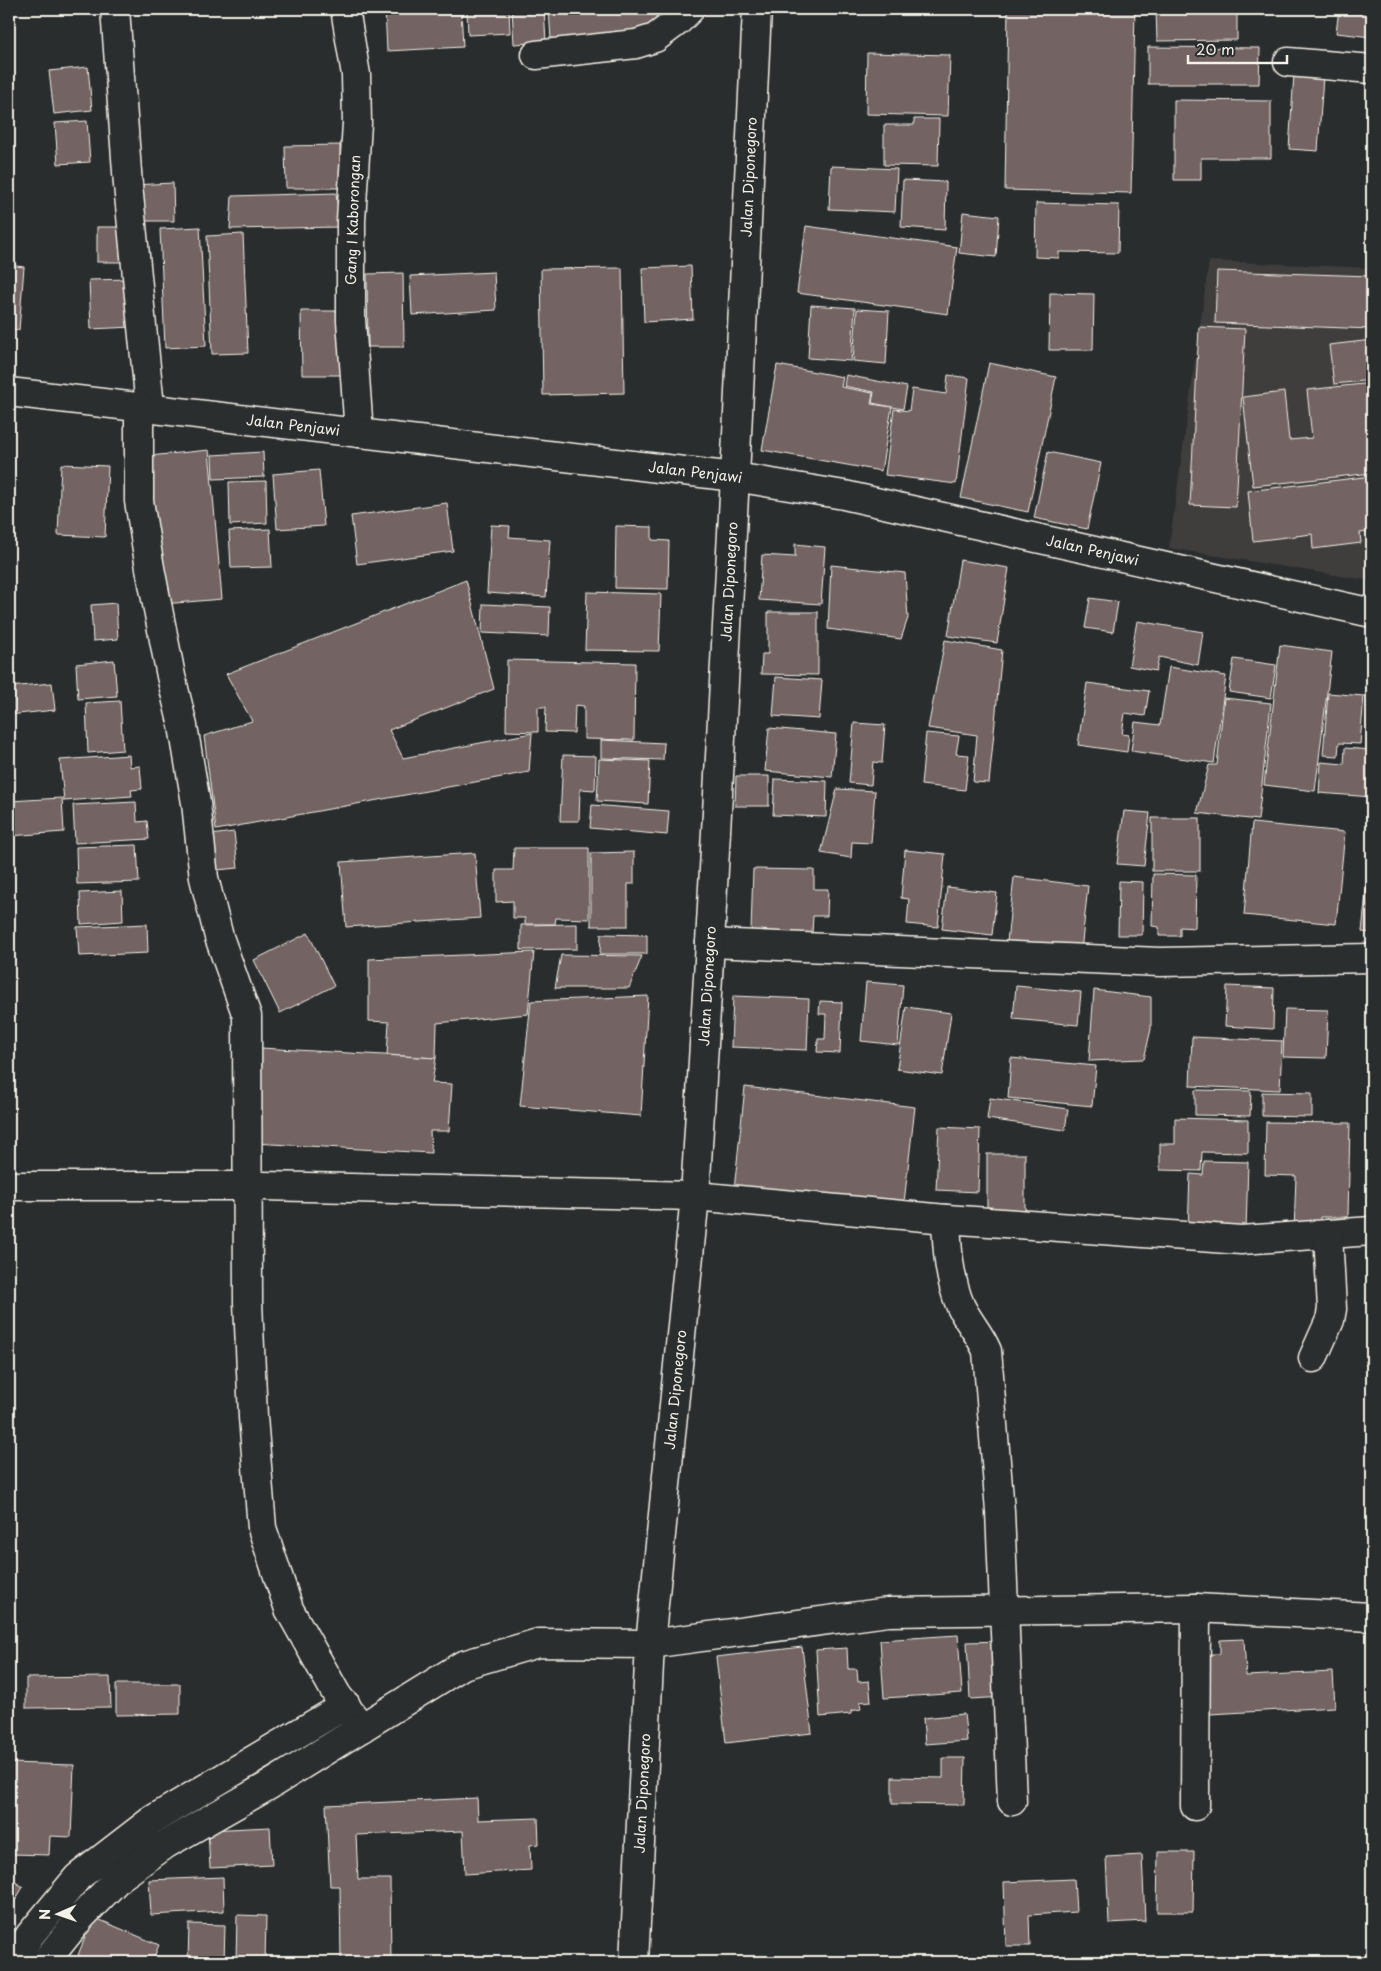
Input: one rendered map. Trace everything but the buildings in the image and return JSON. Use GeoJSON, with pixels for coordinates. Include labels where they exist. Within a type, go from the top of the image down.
{"type":"FeatureCollection","features":[{"type":"Feature","properties":{"kind":"street"},"geometry":{"type":"LineString","coordinates":[[115,9],[144,407],[140,500],[150,568],[171,676],[183,726],[196,803],[204,878],[219,937],[247,1016],[248,1302],[253,1417],[262,1528],[289,1609],[337,1695],[362,1728]]}},
{"type":"Feature","properties":{"kind":"street","name":"Gang I Kaborongan"},"geometry":{"type":"LineString","coordinates":[[345,9],[356,75],[357,124],[352,222],[351,320],[359,432]]}},
{"type":"Feature","properties":{"kind":"street"},"geometry":{"type":"LineString","coordinates":[[536,55],[636,44],[655,38],[678,22],[690,9]]}},
{"type":"Feature","properties":{"kind":"street","name":"Jalan Diponegoro"},"geometry":{"type":"LineString","coordinates":[[634,1962],[650,1644],[695,1196],[735,477],[757,9]]}},
{"type":"Feature","properties":{"kind":"street"},"geometry":{"type":"LineString","coordinates":[[1288,62],[1372,69]]}},
{"type":"Feature","properties":{"kind":"street","name":"Jalan Penjawi"},"geometry":{"type":"LineString","coordinates":[[9,392],[735,477],[844,495],[1372,612]]}},
{"type":"Feature","properties":{"kind":"street"},"geometry":{"type":"LineString","coordinates":[[710,944],[1160,962],[1372,958]]}},
{"type":"Feature","properties":{"kind":"street"},"geometry":{"type":"LineString","coordinates":[[9,1186],[249,1187],[695,1196],[946,1219],[1241,1240],[1372,1231]]}},
{"type":"Feature","properties":{"kind":"street"},"geometry":{"type":"LineString","coordinates":[[946,1219],[947,1250],[960,1305],[981,1336],[987,1350],[1000,1511],[1012,1801]]}},
{"type":"Feature","properties":{"kind":"street"},"geometry":{"type":"LineString","coordinates":[[1313,1358],[1330,1320],[1332,1309],[1328,1234]]}},
{"type":"Feature","properties":{"kind":"street"},"geometry":{"type":"LineString","coordinates":[[1195,1806],[1196,1608]]}},
{"type":"Feature","properties":{"kind":"street"},"geometry":{"type":"LineString","coordinates":[[45,1962],[81,1917],[120,1877],[166,1844],[268,1786],[463,1665],[538,1643],[650,1644],[888,1612],[1004,1612],[1196,1608],[1372,1617]]}},
{"type":"Feature","properties":{"kind":"street"},"geometry":{"type":"LineString","coordinates":[[13,1962],[30,1935],[78,1877],[152,1820],[346,1706]]}},
{"type":"Feature","properties":{"kind":"street"},"geometry":{"type":"LineString","coordinates":[[152,1820],[166,1844]]}},
{"type":"Feature","properties":{"kind":"shaded area"},"geometry":{"type":"Polygon","coordinates":[[[1209,261],[1372,268],[1372,581],[1169,548],[1209,261]]]}}]}
